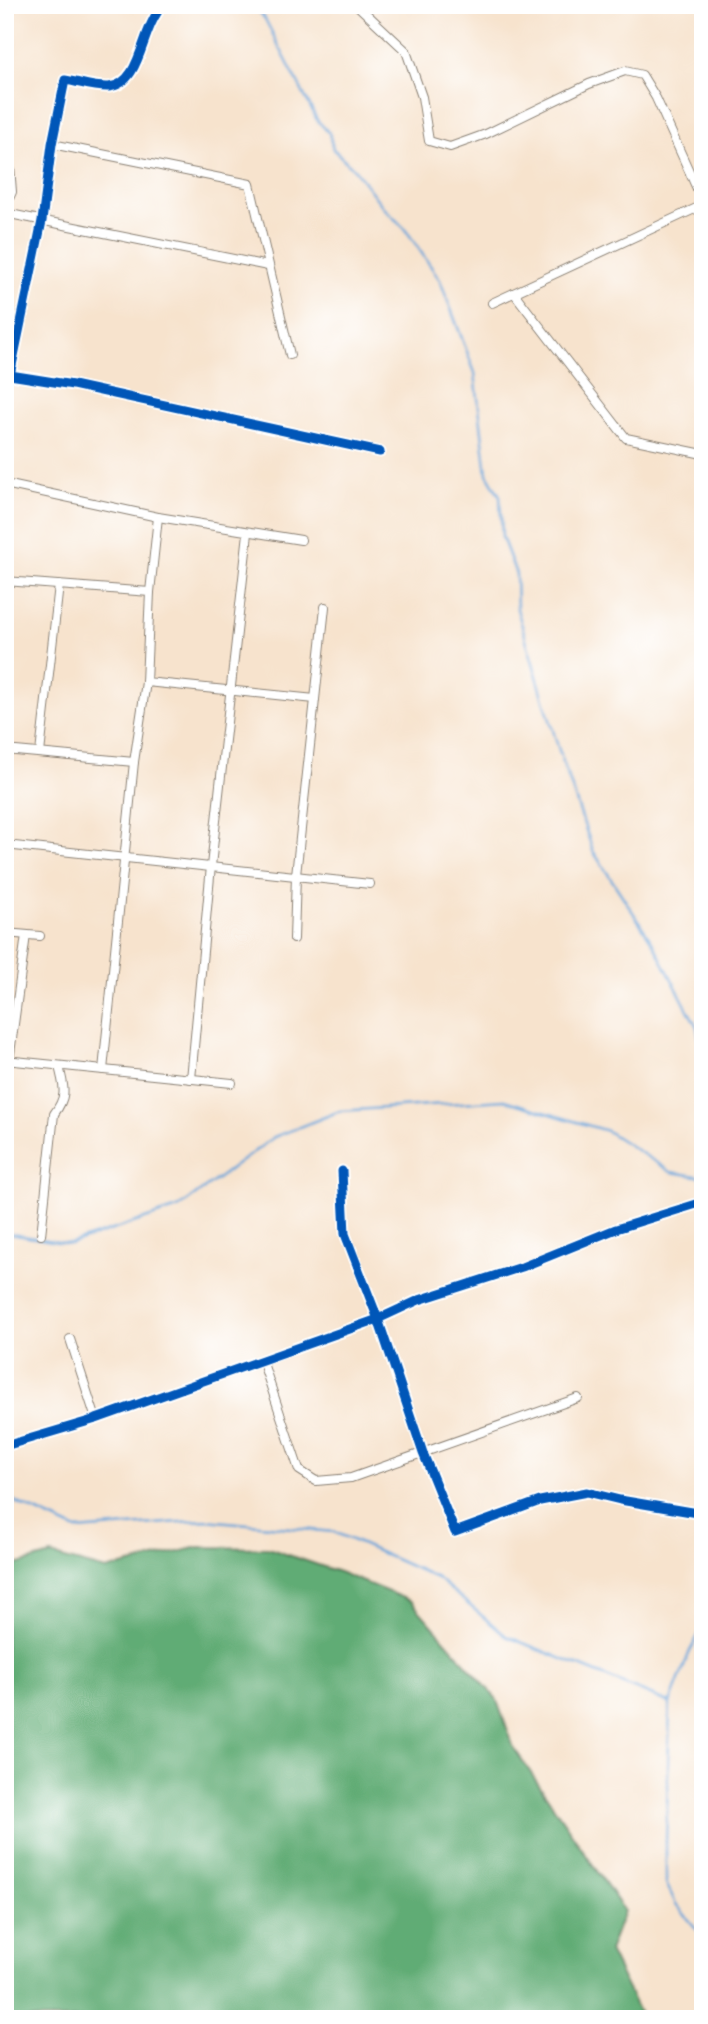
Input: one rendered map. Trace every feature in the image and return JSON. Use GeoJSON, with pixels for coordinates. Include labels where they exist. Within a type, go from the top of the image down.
{"type":"FeatureCollection","features":[{"type":"Feature","properties":{"kind":"street"},"geometry":{"type":"LineString","coordinates":[[357,5],[406,51],[422,97],[429,141],[450,147],[486,134],[589,84],[625,71],[642,75],[656,98],[703,203],[492,303]]}},
{"type":"Feature","properties":{"kind":"street"},"geometry":{"type":"LineString","coordinates":[[157,13],[131,75],[123,84],[107,87],[65,80],[52,144],[42,221],[10,376],[73,385],[380,452]]}},
{"type":"Feature","properties":{"kind":"street"},"geometry":{"type":"LineString","coordinates":[[5,101],[12,192],[5,207]]}},
{"type":"Feature","properties":{"kind":"street"},"geometry":{"type":"LineString","coordinates":[[52,144],[250,184],[290,355]]}},
{"type":"Feature","properties":{"kind":"street"},"geometry":{"type":"LineString","coordinates":[[5,213],[268,266]]}},
{"type":"Feature","properties":{"kind":"street"},"geometry":{"type":"LineString","coordinates":[[514,293],[626,438],[703,454]]}},
{"type":"Feature","properties":{"kind":"street"},"geometry":{"type":"LineString","coordinates":[[5,484],[158,517],[301,540]]}},
{"type":"Feature","properties":{"kind":"street"},"geometry":{"type":"LineString","coordinates":[[103,1070],[134,762],[146,681],[150,592],[158,517]]}},
{"type":"Feature","properties":{"kind":"street"},"geometry":{"type":"LineString","coordinates":[[191,1079],[211,866],[248,533]]}},
{"type":"Feature","properties":{"kind":"street"},"geometry":{"type":"LineString","coordinates":[[5,582],[150,592]]}},
{"type":"Feature","properties":{"kind":"street"},"geometry":{"type":"LineString","coordinates":[[40,753],[59,585]]}},
{"type":"Feature","properties":{"kind":"street"},"geometry":{"type":"LineString","coordinates":[[294,939],[296,875],[325,607]]}},
{"type":"Feature","properties":{"kind":"street"},"geometry":{"type":"LineString","coordinates":[[146,681],[315,699]]}},
{"type":"Feature","properties":{"kind":"street"},"geometry":{"type":"LineString","coordinates":[[5,750],[134,762]]}},
{"type":"Feature","properties":{"kind":"street"},"geometry":{"type":"LineString","coordinates":[[5,845],[370,884]]}},
{"type":"Feature","properties":{"kind":"street"},"geometry":{"type":"LineString","coordinates":[[5,933],[40,936]]}},
{"type":"Feature","properties":{"kind":"street"},"geometry":{"type":"LineString","coordinates":[[26,935],[7,1060],[232,1083]]}},
{"type":"Feature","properties":{"kind":"street"},"geometry":{"type":"LineString","coordinates":[[41,1235],[54,1114],[63,1102],[65,1091],[59,1066]]}},
{"type":"Feature","properties":{"kind":"street"},"geometry":{"type":"LineString","coordinates":[[342,1171],[345,1234],[378,1318],[423,1453],[455,1532],[540,1501],[586,1492],[703,1514]]}},
{"type":"Feature","properties":{"kind":"street"},"geometry":{"type":"LineString","coordinates":[[5,1446],[96,1419],[378,1318],[419,1300],[522,1267],[616,1229],[703,1202]]}},
{"type":"Feature","properties":{"kind":"street"},"geometry":{"type":"LineString","coordinates":[[70,1339],[96,1419]]}},
{"type":"Feature","properties":{"kind":"street"},"geometry":{"type":"LineString","coordinates":[[262,1360],[299,1471],[316,1480],[351,1478],[578,1398]]}},
{"type":"Feature","properties":{"kind":"green space"},"geometry":{"type":"Polygon","coordinates":[[[198,1547],[268,1548],[339,1572],[411,1601],[496,1698],[514,1748],[624,1911],[609,1951],[640,2014],[639,2019],[5,2019],[5,1568],[51,1555],[106,1570],[198,1547]]]}},
{"type":"Feature","properties":{"kind":"waterway"},"geometry":{"type":"LineString","coordinates":[[253,5],[265,19],[317,120],[329,133],[333,149],[355,170],[383,207],[406,230],[440,280],[475,373],[487,474],[500,496],[502,537],[516,574],[517,609],[558,747],[593,851],[653,943],[697,1027],[703,1056]]}},
{"type":"Feature","properties":{"kind":"waterway"},"geometry":{"type":"LineString","coordinates":[[5,1233],[70,1244],[178,1208],[274,1137],[340,1111],[504,1100],[607,1131],[671,1172],[703,1177]]}},
{"type":"Feature","properties":{"kind":"waterway"},"geometry":{"type":"LineString","coordinates":[[5,1497],[77,1530],[206,1520],[334,1532],[437,1578],[506,1636],[670,1703]]}},
{"type":"Feature","properties":{"kind":"waterway"},"geometry":{"type":"LineString","coordinates":[[703,1627],[690,1651],[670,1703],[666,1842],[666,1883],[676,1904],[703,1937]]}},
{"type":"Feature","properties":{"kind":"cycle path"},"geometry":{"type":"LineString","coordinates":[[157,13],[134,68],[119,84],[104,87],[65,80],[52,144],[42,221],[10,375],[73,385],[380,452]]}},
{"type":"Feature","properties":{"kind":"cycle path"},"geometry":{"type":"LineString","coordinates":[[342,1171],[345,1234],[378,1319],[423,1453],[455,1532],[540,1501],[587,1492],[703,1514]]}},
{"type":"Feature","properties":{"kind":"cycle path"},"geometry":{"type":"LineString","coordinates":[[5,1446],[96,1419],[378,1319],[419,1300],[522,1267],[616,1229],[703,1202]]}}]}
